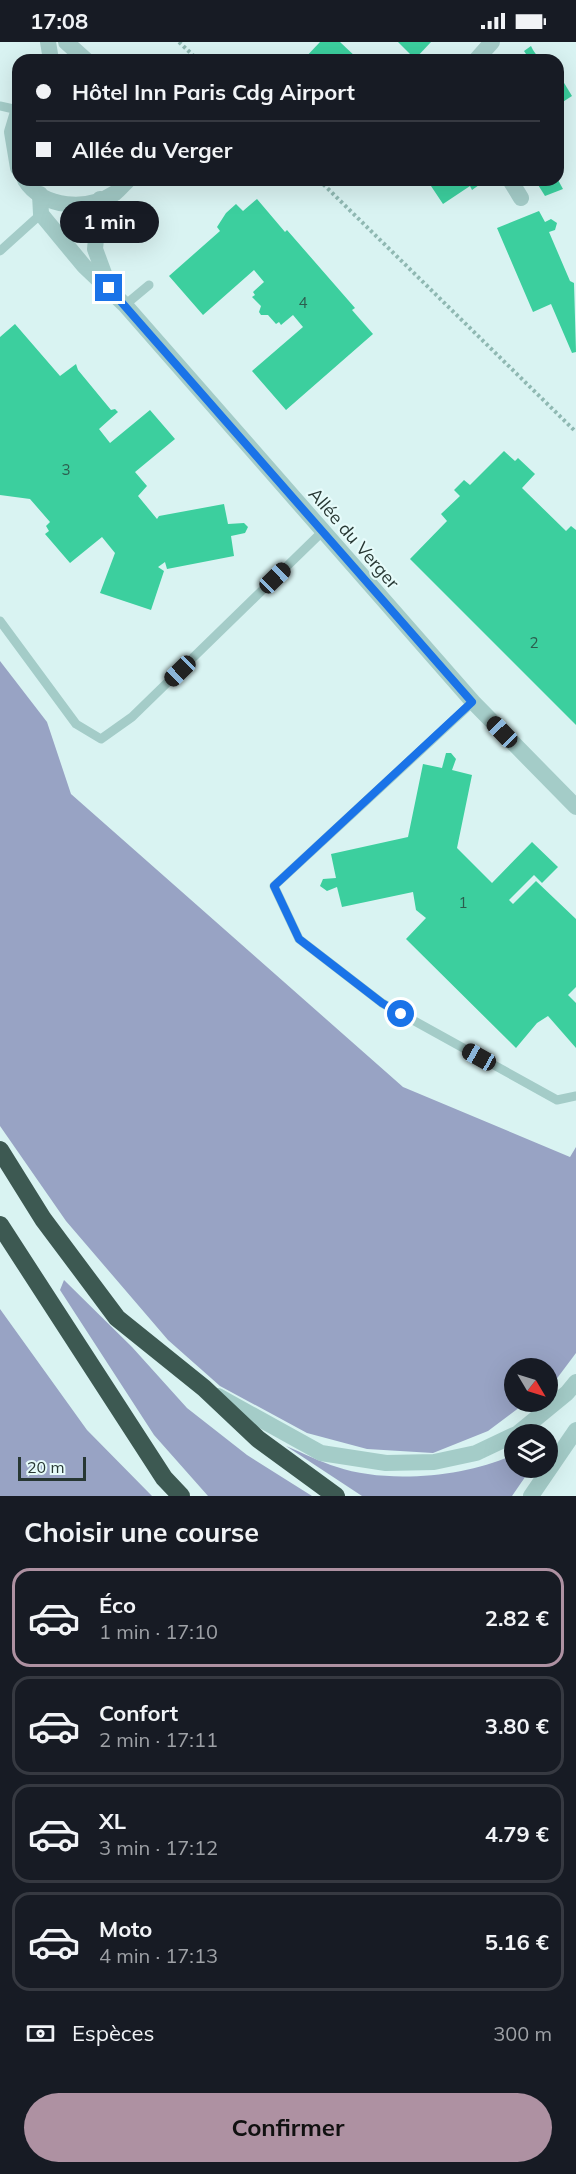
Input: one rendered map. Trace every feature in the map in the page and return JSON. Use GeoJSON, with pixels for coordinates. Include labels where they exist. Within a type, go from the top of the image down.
{"type":"FeatureCollection","features":[{"type":"Feature","properties":{"kind":"highway"},"geometry":{"type":"LineString","coordinates":[[0,1150],[43,1219],[117,1318],[204,1388],[258,1438],[336,1496]]}},
{"type":"Feature","properties":{"kind":"highway"},"geometry":{"type":"LineString","coordinates":[[0,1225],[164,1478],[181,1496]]}},
{"type":"Feature","properties":{"kind":"street"},"geometry":{"type":"LineString","coordinates":[[66,42],[79,54]]}},
{"type":"Feature","properties":{"kind":"street"},"geometry":{"type":"LineString","coordinates":[[481,54],[492,42]]}},
{"type":"Feature","properties":{"kind":"street"},"geometry":{"type":"LineString","coordinates":[[32,186],[40,194],[62,204],[84,205],[114,194],[122,186]]}},
{"type":"Feature","properties":{"kind":"street"},"geometry":{"type":"LineString","coordinates":[[514,186],[521,198]]}},
{"type":"Feature","properties":{"kind":"street"},"geometry":{"type":"LineString","coordinates":[[40,194],[41,214]]}},
{"type":"Feature","properties":{"kind":"street","name":"Allée du Verger"},"geometry":{"type":"LineString","coordinates":[[100,199],[95,249],[109,288]]}},
{"type":"Feature","properties":{"kind":"street","name":"Allée du Verger"},"geometry":{"type":"LineString","coordinates":[[41,214],[84,266],[109,288],[472,702],[576,807]]}},
{"type":"Feature","properties":{"kind":"street"},"geometry":{"type":"LineString","coordinates":[[529,1424],[567,1393],[576,1382]]}},
{"type":"Feature","properties":{"kind":"street"},"geometry":{"type":"LineString","coordinates":[[204,1388],[321,1453],[386,1463],[434,1462],[476,1453],[504,1440]]}},
{"type":"Feature","properties":{"kind":"street"},"geometry":{"type":"LineString","coordinates":[[531,1496],[576,1430]]}},
{"type":"Feature","properties":{"kind":"lane"},"geometry":{"type":"LineString","coordinates":[[0,251],[41,214]]}},
{"type":"Feature","properties":{"kind":"lane"},"geometry":{"type":"LineString","coordinates":[[125,306],[149,285]]}},
{"type":"Feature","properties":{"kind":"lane"},"geometry":{"type":"LineString","coordinates":[[0,621],[76,724],[101,739],[132,717],[322,532]]}},
{"type":"Feature","properties":{"kind":"lane"},"geometry":{"type":"LineString","coordinates":[[472,702],[274,886],[299,939],[382,1003],[557,1100],[576,1096]]}},
{"type":"Feature","properties":{"kind":"path"},"geometry":{"type":"LineString","coordinates":[[179,42],[192,54]]}},
{"type":"Feature","properties":{"kind":"path"},"geometry":{"type":"LineString","coordinates":[[325,186],[576,432]]}},
{"type":"Feature","properties":{"kind":"shaded area"},"geometry":{"type":"Polygon","coordinates":[[[0,661],[47,722],[71,794],[403,1087],[570,1157],[576,1147],[576,1353],[558,1377],[558,1358],[504,1358],[504,1412],[513,1412],[488,1431],[433,1453],[367,1449],[307,1433],[220,1386],[168,1340],[66,1221],[0,1126],[0,661]]]}},
{"type":"Feature","properties":{"kind":"shaded area"},"geometry":{"type":"Polygon","coordinates":[[[64,1280],[132,1347],[187,1408],[247,1455],[312,1496],[208,1496],[154,1435],[60,1290],[64,1280]]]}},
{"type":"Feature","properties":{"kind":"shaded area"},"geometry":{"type":"Polygon","coordinates":[[[0,1309],[87,1430],[152,1496],[0,1496],[0,1309]]]}},
{"type":"Feature","properties":{"kind":"shaded area"},"geometry":{"type":"Polygon","coordinates":[[[286,1446],[337,1467],[379,1475],[427,1476],[451,1473],[504,1458],[504,1478],[524,1478],[512,1496],[362,1496],[286,1446]]]}},
{"type":"Feature","properties":{"kind":"building"},"geometry":{"type":"Polygon","coordinates":[[[320,42],[340,42],[353,54],[309,54],[320,42]]]}},
{"type":"Feature","properties":{"kind":"building"},"geometry":{"type":"Polygon","coordinates":[[[398,42],[431,42],[420,54],[410,54],[398,42]]]}},
{"type":"Feature","properties":{"kind":"building"},"geometry":{"type":"Polygon","coordinates":[[[531,46],[536,54],[526,54],[524,51],[531,46]]]}},
{"type":"Feature","properties":{"kind":"building"},"geometry":{"type":"Polygon","coordinates":[[[564,83],[572,96],[564,101],[564,83]]]}},
{"type":"Feature","properties":{"kind":"building"},"geometry":{"type":"Polygon","coordinates":[[[431,186],[470,186],[443,204],[431,186]]]}},
{"type":"Feature","properties":{"kind":"building"},"geometry":{"type":"Polygon","coordinates":[[[539,186],[561,186],[563,189],[545,196],[539,186]]]}},
{"type":"Feature","properties":{"kind":"building"},"geometry":{"type":"Polygon","coordinates":[[[257,199],[355,308],[352,310],[373,334],[286,410],[252,371],[303,327],[293,315],[281,325],[279,322],[276,324],[268,315],[261,315],[259,312],[261,306],[252,297],[255,295],[253,292],[264,282],[254,270],[203,315],[169,276],[220,231],[217,227],[226,213],[236,204],[243,211],[257,199]]]}},
{"type":"Feature","properties":{"kind":"building"},"geometry":{"type":"Polygon","coordinates":[[[539,211],[545,222],[551,219],[557,223],[555,230],[549,232],[570,281],[574,283],[576,352],[572,353],[551,304],[533,312],[497,228],[539,211]]]}},
{"type":"Feature","properties":{"kind":"building"},"geometry":{"type":"Polygon","coordinates":[[[15,324],[60,376],[76,364],[78,370],[111,410],[115,409],[118,412],[99,429],[110,443],[150,410],[175,439],[135,472],[147,486],[138,496],[157,519],[159,516],[224,504],[228,524],[244,523],[248,527],[245,533],[231,536],[234,556],[167,569],[165,562],[158,567],[164,571],[151,610],[100,593],[115,553],[102,537],[70,563],[45,534],[49,531],[46,526],[50,522],[30,499],[0,495],[0,337],[15,324]]]}},
{"type":"Feature","properties":{"kind":"building"},"geometry":{"type":"Polygon","coordinates":[[[504,451],[515,461],[518,458],[535,474],[522,488],[566,531],[571,526],[576,530],[576,725],[410,559],[447,521],[441,514],[460,496],[454,490],[464,480],[470,485],[504,451]]]}},
{"type":"Feature","properties":{"kind":"building"},"geometry":{"type":"Polygon","coordinates":[[[446,753],[451,753],[456,759],[452,770],[472,775],[457,848],[492,883],[532,842],[558,867],[542,883],[534,875],[509,900],[513,904],[536,881],[576,919],[576,987],[568,995],[576,1003],[576,1048],[548,1016],[537,1023],[516,1048],[406,939],[426,918],[416,910],[413,892],[342,907],[337,887],[327,891],[320,886],[323,879],[336,878],[331,854],[408,837],[423,764],[442,768],[446,753]]]}},
{"type":"Feature","properties":{"kind":"route"},"geometry":{"type":"LineString","coordinates":[[109,288],[472,702],[274,886],[299,939],[382,1003],[401,1014]]}}]}
